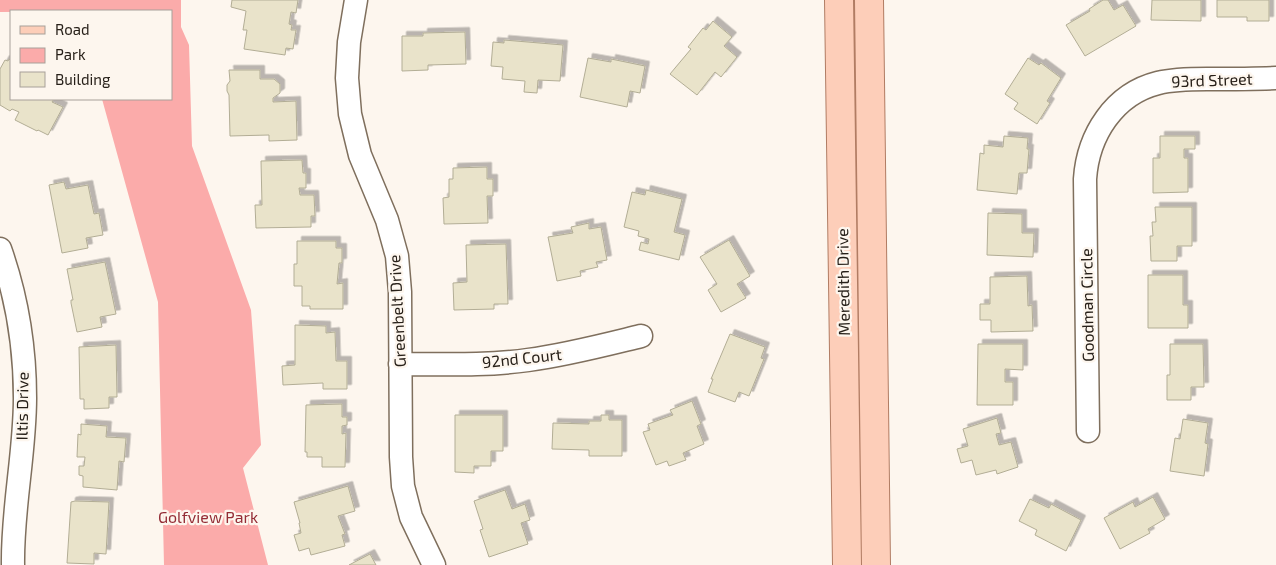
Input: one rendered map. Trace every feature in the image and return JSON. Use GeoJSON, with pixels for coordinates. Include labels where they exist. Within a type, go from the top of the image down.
{"type":"FeatureCollection","features":[{"type":"Feature","properties":{"kind":"main road","name":"Meredith Drive"},"geometry":{"type":"LineString","coordinates":[[839,0],[847,565]]}},
{"type":"Feature","properties":{"kind":"main road","name":"Meredith Drive"},"geometry":{"type":"LineString","coordinates":[[869,0],[876,565]]}},
{"type":"Feature","properties":{"kind":"street","name":"Greenbelt Drive"},"geometry":{"type":"LineString","coordinates":[[356,0],[348,42],[347,78],[350,114],[360,155],[387,220],[396,256],[400,292],[401,457],[403,486],[411,517],[434,565]]}},
{"type":"Feature","properties":{"kind":"street","name":"93rd Street"},"geometry":{"type":"LineString","coordinates":[[1086,178],[1086,163],[1092,142],[1102,122],[1118,104],[1136,91],[1158,83],[1182,79],[1276,78]]}},
{"type":"Feature","properties":{"kind":"street","name":"Goodman Circle"},"geometry":{"type":"LineString","coordinates":[[1086,178],[1088,431]]}},
{"type":"Feature","properties":{"kind":"street","name":"Iltis Drive"},"geometry":{"type":"LineString","coordinates":[[0,249],[16,307],[23,354],[25,399],[12,539],[13,565]]}},
{"type":"Feature","properties":{"kind":"street","name":"92nd Court"},"geometry":{"type":"LineString","coordinates":[[400,364],[481,363],[526,360],[564,354],[641,336]]}},
{"type":"Feature","properties":{"kind":"green space","name":"Golfview Park"},"geometry":{"type":"Polygon","coordinates":[[[0,0],[181,0],[181,27],[189,45],[192,146],[251,310],[261,445],[243,468],[268,565],[164,565],[158,302],[102,100],[172,100],[172,10],[10,10],[10,12],[0,12],[0,0]]]}},
{"type":"Feature","properties":{"kind":"building"},"geometry":{"type":"Polygon","coordinates":[[[232,0],[298,0],[296,13],[291,12],[289,24],[292,25],[291,30],[296,30],[293,49],[286,48],[285,55],[244,49],[247,30],[243,30],[246,11],[231,7],[232,0]]]}},
{"type":"Feature","properties":{"kind":"building"},"geometry":{"type":"Polygon","coordinates":[[[1103,0],[1108,0],[1114,10],[1123,5],[1136,26],[1085,56],[1066,25],[1090,11],[1089,9],[1103,0]]]}},
{"type":"Feature","properties":{"kind":"building"},"geometry":{"type":"Polygon","coordinates":[[[1152,0],[1201,0],[1201,21],[1151,20],[1152,0]]]}},
{"type":"Feature","properties":{"kind":"building"},"geometry":{"type":"Polygon","coordinates":[[[1217,0],[1269,0],[1269,21],[1247,21],[1247,17],[1217,17],[1217,0]]]}},
{"type":"Feature","properties":{"kind":"building"},"geometry":{"type":"Polygon","coordinates":[[[713,21],[732,37],[724,46],[737,57],[721,77],[715,72],[697,95],[670,74],[691,49],[688,47],[703,28],[706,30],[713,21]]]}},
{"type":"Feature","properties":{"kind":"building"},"geometry":{"type":"Polygon","coordinates":[[[465,32],[466,64],[428,65],[428,70],[402,71],[402,36],[423,36],[423,33],[465,32]]]}},
{"type":"Feature","properties":{"kind":"building"},"geometry":{"type":"Polygon","coordinates":[[[504,40],[563,45],[560,81],[538,80],[537,93],[524,92],[525,81],[502,79],[503,67],[491,66],[493,42],[504,43],[504,40]]]}},
{"type":"Feature","properties":{"kind":"building"},"geometry":{"type":"Polygon","coordinates":[[[588,58],[611,62],[611,59],[645,66],[640,93],[630,91],[627,107],[580,97],[588,58]]]}},
{"type":"Feature","properties":{"kind":"building"},"geometry":{"type":"Polygon","coordinates":[[[1028,58],[1039,65],[1041,63],[1061,78],[1047,101],[1050,103],[1037,124],[1014,109],[1018,103],[1005,94],[1028,58]]]}},
{"type":"Feature","properties":{"kind":"building"},"geometry":{"type":"Polygon","coordinates":[[[5,60],[10,60],[10,100],[53,100],[52,102],[63,107],[48,135],[15,120],[19,112],[12,109],[10,111],[0,105],[0,69],[5,60]]]}},
{"type":"Feature","properties":{"kind":"building"},"geometry":{"type":"Polygon","coordinates":[[[229,70],[260,70],[260,79],[274,79],[280,84],[280,93],[273,98],[273,102],[296,101],[297,140],[269,141],[269,135],[230,136],[229,95],[227,91],[227,85],[230,81],[229,70]]]}},
{"type":"Feature","properties":{"kind":"building"},"geometry":{"type":"Polygon","coordinates":[[[1004,136],[1028,138],[1027,173],[1019,173],[1017,194],[977,190],[980,153],[984,154],[984,145],[1003,147],[1004,136]]]}},
{"type":"Feature","properties":{"kind":"building"},"geometry":{"type":"Polygon","coordinates":[[[1160,136],[1195,136],[1195,149],[1184,149],[1184,158],[1188,158],[1188,192],[1153,193],[1153,158],[1160,158],[1160,136]]]}},
{"type":"Feature","properties":{"kind":"building"},"geometry":{"type":"Polygon","coordinates":[[[302,160],[303,173],[306,173],[306,188],[299,188],[300,195],[314,195],[315,216],[311,216],[311,227],[256,228],[255,205],[262,205],[261,161],[302,160]]]}},
{"type":"Feature","properties":{"kind":"building"},"geometry":{"type":"Polygon","coordinates":[[[487,167],[487,179],[493,179],[493,196],[487,196],[488,223],[444,224],[443,198],[449,197],[449,179],[453,179],[453,168],[487,167]]]}},
{"type":"Feature","properties":{"kind":"building"},"geometry":{"type":"Polygon","coordinates":[[[64,182],[66,189],[88,185],[94,214],[99,213],[103,235],[86,238],[88,248],[62,253],[49,185],[64,182]]]}},
{"type":"Feature","properties":{"kind":"building"},"geometry":{"type":"Polygon","coordinates":[[[646,190],[682,199],[674,232],[685,235],[679,260],[639,250],[641,242],[648,244],[649,239],[638,236],[639,231],[624,227],[632,192],[645,195],[646,190]]]}},
{"type":"Feature","properties":{"kind":"building"},"geometry":{"type":"Polygon","coordinates":[[[1155,207],[1192,207],[1192,246],[1177,246],[1177,261],[1151,261],[1150,236],[1153,236],[1152,222],[1156,222],[1155,207]]]}},
{"type":"Feature","properties":{"kind":"building"},"geometry":{"type":"Polygon","coordinates":[[[988,213],[1022,214],[1022,233],[1034,233],[1033,257],[987,255],[988,213]]]}},
{"type":"Feature","properties":{"kind":"building"},"geometry":{"type":"Polygon","coordinates":[[[589,223],[589,229],[601,227],[607,260],[596,262],[598,267],[580,271],[581,276],[557,281],[548,237],[573,233],[571,227],[589,223]]]}},
{"type":"Feature","properties":{"kind":"building"},"geometry":{"type":"Polygon","coordinates":[[[729,240],[750,276],[737,284],[746,298],[721,312],[708,290],[717,284],[700,257],[729,240]]]}},
{"type":"Feature","properties":{"kind":"building"},"geometry":{"type":"Polygon","coordinates":[[[297,241],[336,241],[336,248],[342,248],[342,263],[339,263],[337,284],[343,283],[343,309],[310,309],[310,306],[302,306],[302,286],[294,286],[294,264],[297,264],[297,241]]]}},
{"type":"Feature","properties":{"kind":"building"},"geometry":{"type":"Polygon","coordinates":[[[506,244],[508,304],[494,304],[494,309],[454,310],[453,283],[467,282],[466,245],[506,244]]]}},
{"type":"Feature","properties":{"kind":"building"},"geometry":{"type":"Polygon","coordinates":[[[105,262],[116,314],[100,317],[102,327],[77,332],[67,269],[105,262]]]}},
{"type":"Feature","properties":{"kind":"building"},"geometry":{"type":"Polygon","coordinates":[[[1148,275],[1183,275],[1183,305],[1188,305],[1188,328],[1148,328],[1148,275]]]}},
{"type":"Feature","properties":{"kind":"building"},"geometry":{"type":"Polygon","coordinates":[[[1027,276],[1028,306],[1032,305],[1033,331],[991,332],[991,320],[980,320],[980,304],[990,304],[990,277],[1027,276]]]}},
{"type":"Feature","properties":{"kind":"building"},"geometry":{"type":"Polygon","coordinates":[[[295,325],[326,326],[326,333],[335,332],[336,361],[347,361],[347,389],[323,389],[323,383],[283,385],[282,366],[295,365],[295,325]]]}},
{"type":"Feature","properties":{"kind":"building"},"geometry":{"type":"Polygon","coordinates":[[[730,334],[765,347],[761,358],[764,359],[749,396],[739,392],[735,402],[708,392],[713,379],[711,379],[730,334]]]}},
{"type":"Feature","properties":{"kind":"building"},"geometry":{"type":"Polygon","coordinates":[[[978,344],[1023,344],[1023,370],[1005,369],[1005,382],[1013,382],[1013,405],[977,405],[978,344]]]}},
{"type":"Feature","properties":{"kind":"building"},"geometry":{"type":"Polygon","coordinates":[[[1170,344],[1203,344],[1204,387],[1191,387],[1191,400],[1167,400],[1167,375],[1170,375],[1170,344]]]}},
{"type":"Feature","properties":{"kind":"building"},"geometry":{"type":"Polygon","coordinates":[[[116,345],[117,397],[109,397],[109,408],[84,409],[84,399],[80,399],[79,347],[116,345]]]}},
{"type":"Feature","properties":{"kind":"building"},"geometry":{"type":"Polygon","coordinates":[[[692,401],[701,424],[697,426],[704,444],[683,453],[686,460],[669,466],[667,461],[656,465],[643,432],[650,430],[648,424],[673,415],[670,410],[692,401]]]}},
{"type":"Feature","properties":{"kind":"building"},"geometry":{"type":"Polygon","coordinates":[[[342,404],[342,417],[347,417],[347,425],[342,426],[342,434],[346,433],[345,467],[322,467],[322,457],[307,457],[307,452],[305,452],[306,405],[342,404]]]}},
{"type":"Feature","properties":{"kind":"building"},"geometry":{"type":"Polygon","coordinates":[[[455,415],[503,415],[503,451],[491,451],[491,466],[474,466],[474,473],[455,472],[455,415]]]}},
{"type":"Feature","properties":{"kind":"building"},"geometry":{"type":"Polygon","coordinates":[[[601,415],[609,415],[609,420],[622,420],[622,456],[589,456],[589,450],[552,449],[553,423],[589,424],[589,421],[601,421],[601,415]]]}},
{"type":"Feature","properties":{"kind":"building"},"geometry":{"type":"Polygon","coordinates":[[[997,418],[1001,433],[996,434],[999,445],[1011,442],[1018,467],[997,474],[996,470],[976,475],[972,460],[961,463],[957,449],[968,446],[963,429],[997,418]]]}},
{"type":"Feature","properties":{"kind":"building"},"geometry":{"type":"Polygon","coordinates":[[[1183,419],[1208,423],[1205,443],[1208,444],[1204,476],[1170,471],[1175,438],[1180,439],[1183,419]]]}},
{"type":"Feature","properties":{"kind":"building"},"geometry":{"type":"Polygon","coordinates":[[[81,424],[107,426],[106,437],[126,438],[124,462],[119,461],[117,490],[83,487],[83,476],[79,475],[79,466],[84,466],[85,457],[77,457],[78,434],[81,435],[81,424]]]}},
{"type":"Feature","properties":{"kind":"building"},"geometry":{"type":"Polygon","coordinates":[[[348,486],[355,511],[338,516],[345,534],[342,535],[345,546],[311,555],[309,548],[299,551],[294,535],[301,533],[300,523],[294,502],[348,486]]]}},
{"type":"Feature","properties":{"kind":"building"},"geometry":{"type":"Polygon","coordinates":[[[505,490],[512,509],[525,504],[530,520],[521,523],[528,544],[489,557],[480,530],[483,529],[474,501],[505,490]]]}},
{"type":"Feature","properties":{"kind":"building"},"geometry":{"type":"Polygon","coordinates":[[[1153,497],[1165,519],[1148,529],[1150,533],[1120,549],[1104,518],[1133,502],[1135,507],[1153,497]]]}},
{"type":"Feature","properties":{"kind":"building"},"geometry":{"type":"Polygon","coordinates":[[[1030,499],[1049,508],[1051,504],[1081,520],[1066,551],[1035,535],[1037,530],[1019,521],[1030,499]]]}},
{"type":"Feature","properties":{"kind":"building"},"geometry":{"type":"Polygon","coordinates":[[[71,502],[109,502],[106,554],[94,553],[94,564],[67,563],[71,502]]]}},
{"type":"Feature","properties":{"kind":"building"},"geometry":{"type":"Polygon","coordinates":[[[370,554],[376,565],[349,565],[370,554]]]}}]}
